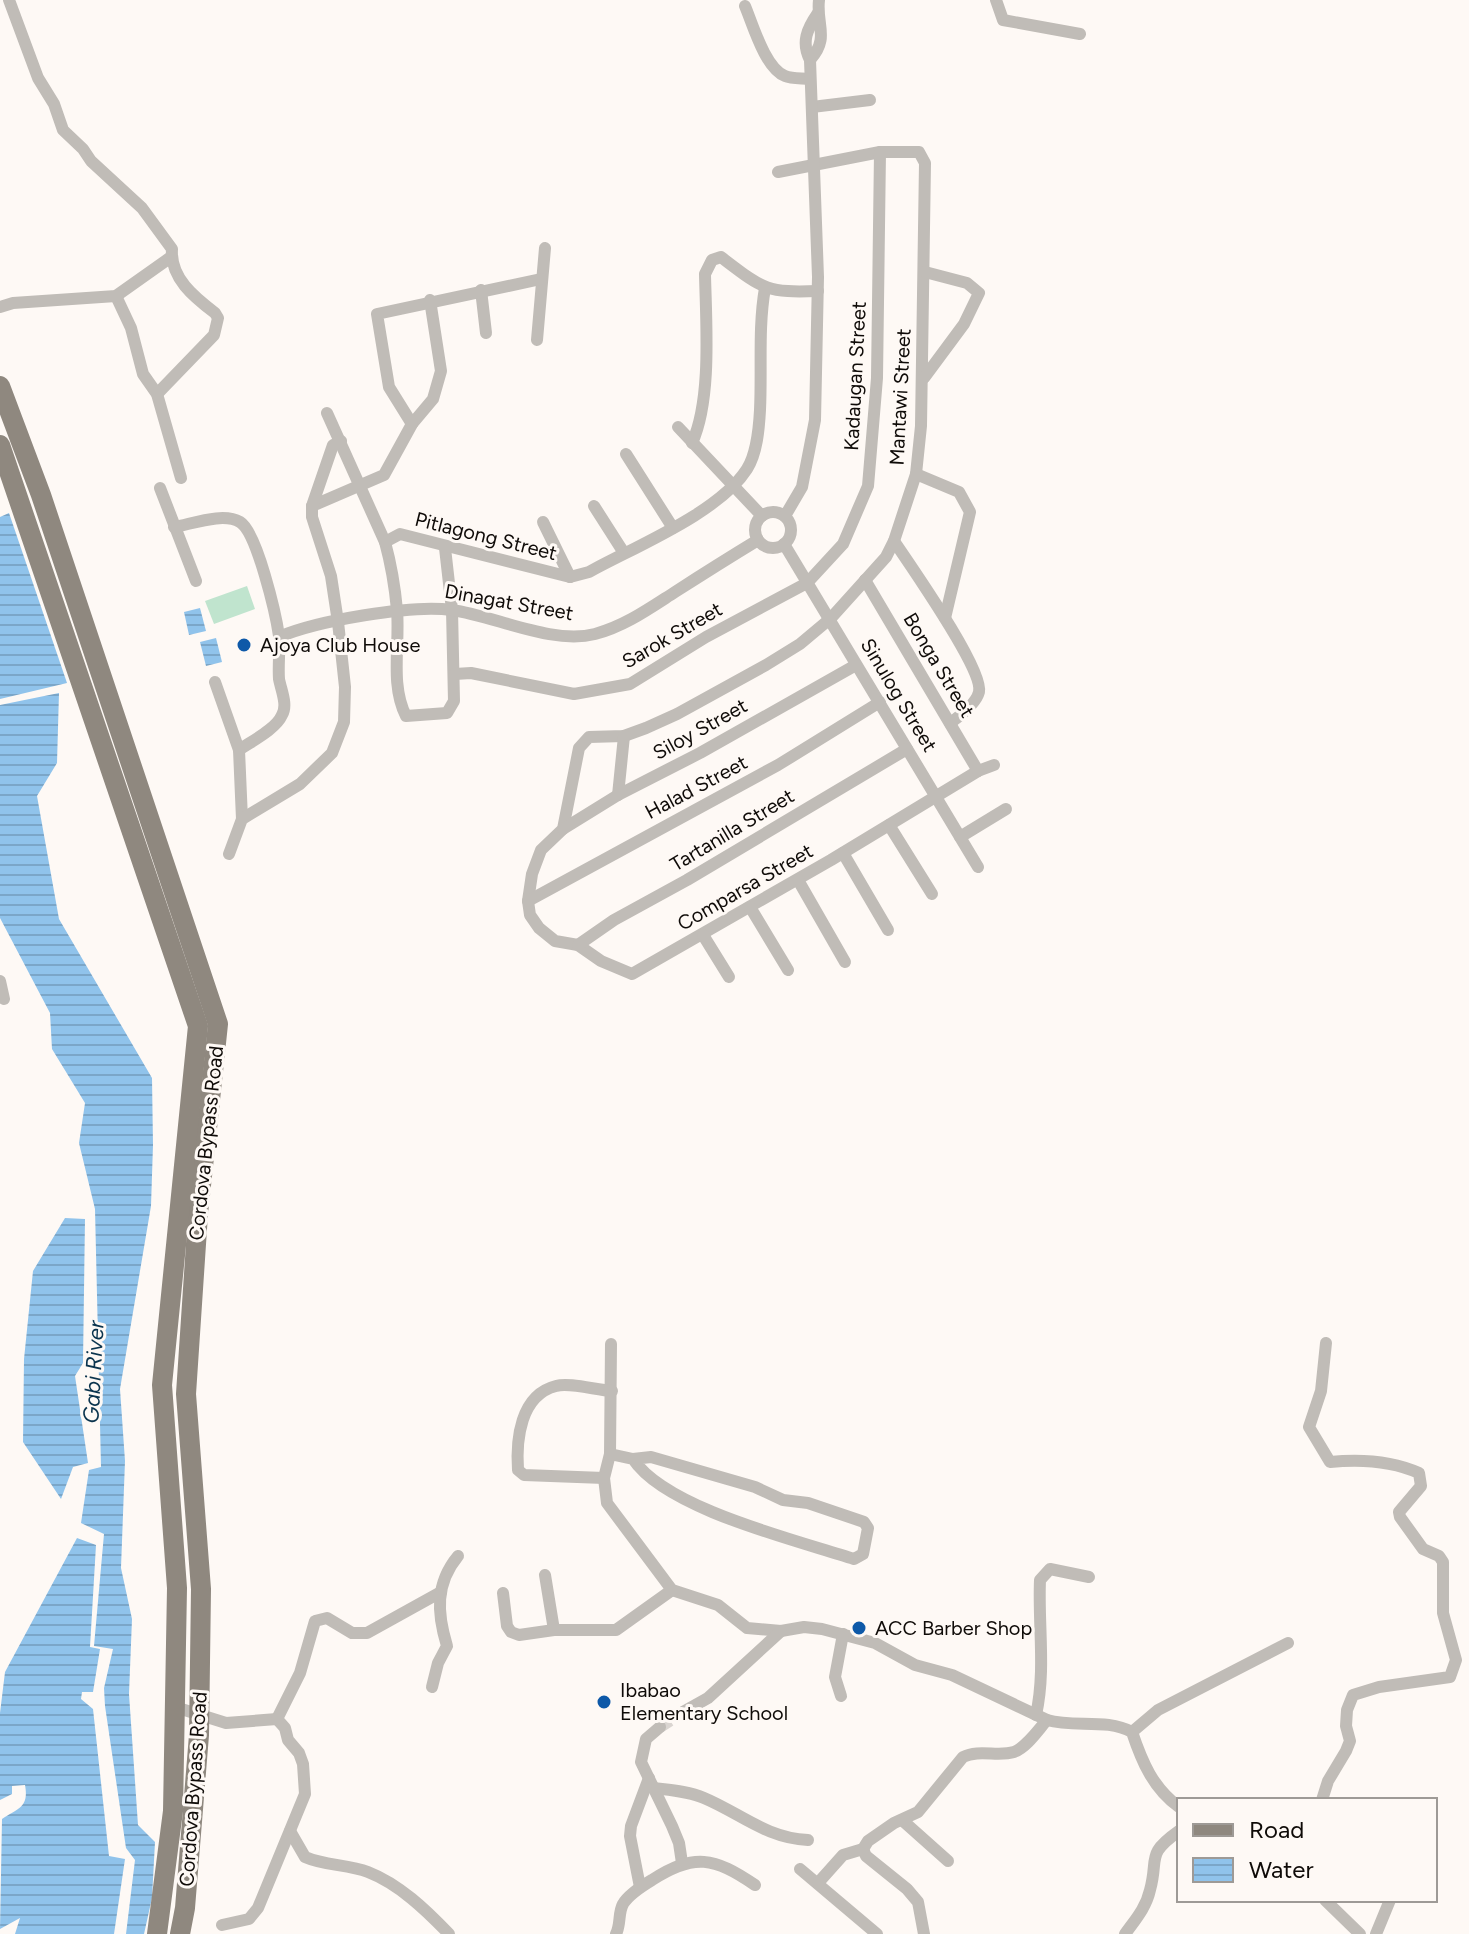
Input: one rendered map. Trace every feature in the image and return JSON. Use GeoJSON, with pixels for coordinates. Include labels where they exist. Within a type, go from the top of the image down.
{"type":"FeatureCollection","features":[{"type":"Feature","properties":{"kind":"main road","name":"Cordova Bypass Road"},"geometry":{"type":"LineString","coordinates":[[0,386],[41,495],[65,600],[198,1026],[162,1385],[177,1588],[173,1811],[157,1934]]}},
{"type":"Feature","properties":{"kind":"main road","name":"Cordova Bypass Road"},"geometry":{"type":"LineString","coordinates":[[0,445],[65,600],[218,1024],[198,1214],[186,1394],[201,1589],[199,1715],[185,1908],[180,1934]]}},
{"type":"Feature","properties":{"kind":"street"},"geometry":{"type":"LineString","coordinates":[[9,0],[38,78],[54,104],[63,130],[142,208],[172,249],[171,257],[183,286],[215,313],[218,324],[214,335],[157,394]]}},
{"type":"Feature","properties":{"kind":"street"},"geometry":{"type":"LineString","coordinates":[[996,0],[1003,20],[1080,34]]}},
{"type":"Feature","properties":{"kind":"street"},"geometry":{"type":"LineString","coordinates":[[745,6],[761,47],[777,71],[786,76],[810,79]]}},
{"type":"Feature","properties":{"kind":"street"},"geometry":{"type":"LineString","coordinates":[[785,516],[802,487],[815,420],[818,291],[810,60],[821,45],[819,6]]}},
{"type":"Feature","properties":{"kind":"street"},"geometry":{"type":"LineString","coordinates":[[812,107],[870,100]]}},
{"type":"Feature","properties":{"kind":"street","name":"Mantawi Street"},"geometry":{"type":"LineString","coordinates":[[563,829],[581,743],[595,735],[624,736],[677,714],[800,644],[831,618],[886,557],[916,474],[924,379],[925,163],[919,152],[880,152],[778,172]]}},
{"type":"Feature","properties":{"kind":"street","name":"Kadaugan Street"},"geometry":{"type":"LineString","coordinates":[[807,583],[843,544],[868,486],[878,363],[880,152]]}},
{"type":"Feature","properties":{"kind":"street"},"geometry":{"type":"LineString","coordinates":[[537,340],[545,248]]}},
{"type":"Feature","properties":{"kind":"street"},"geometry":{"type":"LineString","coordinates":[[0,307],[13,303],[116,296],[171,257]]}},
{"type":"Feature","properties":{"kind":"street"},"geometry":{"type":"LineString","coordinates":[[692,443],[700,427],[704,389],[705,274],[712,260],[721,257],[765,288],[780,292],[818,291]]}},
{"type":"Feature","properties":{"kind":"street"},"geometry":{"type":"LineString","coordinates":[[924,379],[964,324],[979,293],[967,283],[925,272]]}},
{"type":"Feature","properties":{"kind":"street"},"geometry":{"type":"LineString","coordinates":[[412,424],[389,387],[377,314],[430,300],[541,279]]}},
{"type":"Feature","properties":{"kind":"street","name":"Pitlagong Street"},"geometry":{"type":"LineString","coordinates":[[385,542],[400,534],[445,548],[570,577],[589,572],[693,517],[732,486],[746,470],[754,454],[760,410],[761,309],[765,288]]}},
{"type":"Feature","properties":{"kind":"street"},"geometry":{"type":"LineString","coordinates":[[481,290],[486,333]]}},
{"type":"Feature","properties":{"kind":"street"},"geometry":{"type":"LineString","coordinates":[[116,296],[131,328],[143,374],[157,394],[181,478]]}},
{"type":"Feature","properties":{"kind":"street"},"geometry":{"type":"LineString","coordinates":[[312,506],[384,475],[412,424],[433,399],[441,371],[430,300]]}},
{"type":"Feature","properties":{"kind":"street"},"geometry":{"type":"LineString","coordinates":[[327,413],[385,542],[397,611],[398,701],[406,716],[447,713],[454,701],[452,610],[445,548]]}},
{"type":"Feature","properties":{"kind":"street"},"geometry":{"type":"LineString","coordinates":[[678,427],[762,516]]}},
{"type":"Feature","properties":{"kind":"street"},"geometry":{"type":"LineString","coordinates":[[242,819],[300,784],[332,753],[344,722],[345,687],[331,576],[312,517],[312,506],[333,445],[341,441]]}},
{"type":"Feature","properties":{"kind":"street"},"geometry":{"type":"LineString","coordinates":[[626,454],[673,528]]}},
{"type":"Feature","properties":{"kind":"street"},"geometry":{"type":"LineString","coordinates":[[916,474],[959,492],[970,512],[945,618]]}},
{"type":"Feature","properties":{"kind":"street"},"geometry":{"type":"LineString","coordinates":[[160,488],[196,581]]}},
{"type":"Feature","properties":{"kind":"street"},"geometry":{"type":"LineString","coordinates":[[594,506],[624,553]]}},
{"type":"Feature","properties":{"kind":"street"},"geometry":{"type":"LineString","coordinates":[[774,512],[785,516],[791,533],[784,544],[771,548],[758,540],[755,529],[762,516],[774,512]]}},
{"type":"Feature","properties":{"kind":"street"},"geometry":{"type":"LineString","coordinates":[[174,527],[229,519],[239,521],[247,528],[266,575],[279,637],[279,677],[285,705],[282,716],[239,750]]}},
{"type":"Feature","properties":{"kind":"street"},"geometry":{"type":"LineString","coordinates":[[543,522],[570,577]]}},
{"type":"Feature","properties":{"kind":"street","name":"Dinagat Street"},"geometry":{"type":"LineString","coordinates":[[279,637],[338,622],[420,608],[452,610],[560,636],[593,635],[630,620],[758,540]]}},
{"type":"Feature","properties":{"kind":"street"},"geometry":{"type":"LineString","coordinates":[[894,541],[945,618],[979,680],[979,694],[950,723]]}},
{"type":"Feature","properties":{"kind":"street","name":"Sinulog Street"},"geometry":{"type":"LineString","coordinates":[[784,544],[978,867]]}},
{"type":"Feature","properties":{"kind":"street","name":"Bonga Street"},"geometry":{"type":"LineString","coordinates":[[865,580],[978,771]]}},
{"type":"Feature","properties":{"kind":"street","name":"Sarok Street"},"geometry":{"type":"LineString","coordinates":[[455,674],[471,673],[574,694],[630,684],[706,637],[807,583]]}},
{"type":"Feature","properties":{"kind":"street","name":"Siloy Street"},"geometry":{"type":"LineString","coordinates":[[563,829],[618,795],[700,753],[856,665]]}},
{"type":"Feature","properties":{"kind":"street"},"geometry":{"type":"LineString","coordinates":[[215,682],[239,750],[242,819],[229,854]]}},
{"type":"Feature","properties":{"kind":"street","name":"Halad Street"},"geometry":{"type":"LineString","coordinates":[[528,901],[778,765],[880,702]]}},
{"type":"Feature","properties":{"kind":"street"},"geometry":{"type":"LineString","coordinates":[[618,795],[624,736]]}},
{"type":"Feature","properties":{"kind":"street","name":"Tartanilla Street"},"geometry":{"type":"LineString","coordinates":[[578,945],[614,920],[907,749]]}},
{"type":"Feature","properties":{"kind":"street","name":"Comparsa Street"},"geometry":{"type":"LineString","coordinates":[[528,901],[530,915],[539,928],[555,941],[578,945],[601,961],[632,974],[798,880],[978,771],[994,765]]}},
{"type":"Feature","properties":{"kind":"street"},"geometry":{"type":"LineString","coordinates":[[960,837],[1006,809]]}},
{"type":"Feature","properties":{"kind":"street"},"geometry":{"type":"LineString","coordinates":[[889,825],[932,894]]}},
{"type":"Feature","properties":{"kind":"street"},"geometry":{"type":"LineString","coordinates":[[528,901],[532,874],[541,850],[563,829]]}},
{"type":"Feature","properties":{"kind":"street"},"geometry":{"type":"LineString","coordinates":[[843,853],[888,930]]}},
{"type":"Feature","properties":{"kind":"street"},"geometry":{"type":"LineString","coordinates":[[798,880],[845,962]]}},
{"type":"Feature","properties":{"kind":"street"},"geometry":{"type":"LineString","coordinates":[[750,907],[788,970]]}},
{"type":"Feature","properties":{"kind":"street"},"geometry":{"type":"LineString","coordinates":[[703,935],[729,977]]}},
{"type":"Feature","properties":{"kind":"street"},"geometry":{"type":"LineString","coordinates":[[0,981],[4,999]]}},
{"type":"Feature","properties":{"kind":"street"},"geometry":{"type":"LineString","coordinates":[[1323,1798],[1328,1781],[1350,1741],[1346,1726],[1347,1710],[1353,1695],[1379,1687],[1450,1677],[1456,1660],[1443,1613],[1443,1562],[1439,1556],[1423,1549],[1399,1512],[1421,1486],[1419,1473],[1405,1467],[1370,1462],[1330,1462],[1309,1427],[1321,1391],[1326,1343]]}},
{"type":"Feature","properties":{"kind":"street"},"geometry":{"type":"LineString","coordinates":[[611,1344],[610,1454],[604,1478],[607,1503],[672,1590],[718,1605],[742,1626],[781,1631],[804,1627],[875,1643],[931,1671],[952,1675],[1063,1725],[1114,1724],[1132,1732],[1142,1762],[1164,1796],[1177,1806]]}},
{"type":"Feature","properties":{"kind":"street"},"geometry":{"type":"LineString","coordinates":[[604,1478],[524,1475],[518,1470],[519,1435],[528,1406],[547,1389],[557,1385],[612,1391]]}},
{"type":"Feature","properties":{"kind":"street"},"geometry":{"type":"LineString","coordinates":[[610,1454],[633,1459],[651,1457],[755,1487],[783,1500],[808,1503],[864,1522],[868,1528],[863,1554],[854,1559],[699,1508],[641,1470],[633,1459]]}},
{"type":"Feature","properties":{"kind":"street"},"geometry":{"type":"LineString","coordinates":[[432,1687],[438,1663],[447,1646],[441,1630],[439,1606],[442,1579],[458,1556]]}},
{"type":"Feature","properties":{"kind":"street"},"geometry":{"type":"LineString","coordinates":[[818,1883],[843,1855],[863,1849],[868,1841],[918,1812],[963,1757],[970,1754],[1013,1753],[1022,1748],[1042,1718],[1040,1580],[1050,1569],[1089,1577]]}},
{"type":"Feature","properties":{"kind":"street"},"geometry":{"type":"LineString","coordinates":[[545,1575],[554,1630]]}},
{"type":"Feature","properties":{"kind":"street"},"geometry":{"type":"LineString","coordinates":[[503,1593],[507,1626],[519,1635],[554,1630],[616,1630],[672,1590]]}},
{"type":"Feature","properties":{"kind":"street"},"geometry":{"type":"LineString","coordinates":[[277,1719],[300,1673],[315,1621],[327,1618],[352,1633],[367,1633],[441,1592]]}},
{"type":"Feature","properties":{"kind":"street"},"geometry":{"type":"LineString","coordinates":[[683,1712],[708,1698],[781,1631]]}},
{"type":"Feature","properties":{"kind":"street"},"geometry":{"type":"LineString","coordinates":[[841,1696],[835,1677],[843,1634]]}},
{"type":"Feature","properties":{"kind":"street"},"geometry":{"type":"LineString","coordinates":[[1132,1732],[1158,1710],[1288,1643]]}},
{"type":"Feature","properties":{"kind":"street"},"geometry":{"type":"LineString","coordinates":[[175,1707],[226,1723],[277,1719]]}},
{"type":"Feature","properties":{"kind":"street"},"geometry":{"type":"LineString","coordinates":[[222,1925],[249,1919],[258,1908],[305,1794],[299,1753],[277,1719]]}},
{"type":"Feature","properties":{"kind":"street"},"geometry":{"type":"LineString","coordinates":[[660,1727],[646,1739],[641,1762],[679,1843],[682,1863]]}},
{"type":"Feature","properties":{"kind":"street"},"geometry":{"type":"LineString","coordinates":[[652,1783],[701,1796],[773,1834],[808,1840]]}},
{"type":"Feature","properties":{"kind":"street"},"geometry":{"type":"LineString","coordinates":[[640,1887],[630,1836],[631,1826],[652,1783]]}},
{"type":"Feature","properties":{"kind":"street"},"geometry":{"type":"LineString","coordinates":[[902,1820],[948,1861]]}},
{"type":"Feature","properties":{"kind":"street"},"geometry":{"type":"LineString","coordinates":[[290,1831],[305,1857],[366,1871],[387,1882],[426,1910],[449,1934]]}},
{"type":"Feature","properties":{"kind":"street"},"geometry":{"type":"LineString","coordinates":[[1130,1931],[1151,1888],[1153,1860],[1166,1841],[1177,1833]]}},
{"type":"Feature","properties":{"kind":"street"},"geometry":{"type":"LineString","coordinates":[[863,1849],[866,1856],[907,1889],[918,1902],[924,1934]]}},
{"type":"Feature","properties":{"kind":"street"},"geometry":{"type":"LineString","coordinates":[[616,1934],[621,1926],[623,1904],[640,1887],[682,1863],[710,1862],[735,1871],[755,1885]]}},
{"type":"Feature","properties":{"kind":"street"},"geometry":{"type":"LineString","coordinates":[[800,1869],[877,1934]]}},
{"type":"Feature","properties":{"kind":"street"},"geometry":{"type":"LineString","coordinates":[[1327,1902],[1360,1934]]}},
{"type":"Feature","properties":{"kind":"street"},"geometry":{"type":"LineString","coordinates":[[1376,1934],[1389,1902]]}},
{"type":"Feature","properties":{"kind":"green space"},"geometry":{"type":"Polygon","coordinates":[[[247,586],[255,609],[214,624],[205,601],[247,586]]]}},
{"type":"Feature","properties":{"kind":"water"},"geometry":{"type":"Polygon","coordinates":[[[9,513],[67,683],[0,699],[0,517],[9,513]]]}},
{"type":"Feature","properties":{"kind":"water"},"geometry":{"type":"Polygon","coordinates":[[[200,608],[206,631],[189,635],[184,612],[200,608]]]}},
{"type":"Feature","properties":{"kind":"water"},"geometry":{"type":"Polygon","coordinates":[[[216,638],[222,662],[206,666],[200,642],[216,638]]]}},
{"type":"Feature","properties":{"kind":"water"},"geometry":{"type":"Polygon","coordinates":[[[59,693],[57,763],[37,796],[59,919],[152,1078],[151,1206],[120,1389],[125,1461],[121,1568],[132,1619],[129,1694],[138,1825],[155,1842],[152,1898],[144,1934],[126,1934],[135,1860],[126,1848],[105,1706],[104,1688],[113,1649],[94,1646],[104,1534],[81,1523],[89,1470],[101,1467],[95,1209],[79,1143],[85,1103],[52,1049],[50,1013],[0,918],[0,705],[59,693]]]}},
{"type":"Feature","properties":{"kind":"water"},"geometry":{"type":"Polygon","coordinates":[[[65,1218],[85,1219],[83,1363],[75,1376],[88,1463],[73,1467],[61,1499],[23,1442],[24,1359],[33,1271],[65,1218]]]}},
{"type":"Feature","properties":{"kind":"water"},"geometry":{"type":"Polygon","coordinates":[[[77,1538],[96,1545],[90,1647],[100,1649],[93,1692],[82,1692],[81,1699],[93,1709],[109,1856],[125,1859],[114,1934],[15,1934],[20,1918],[0,1929],[2,1819],[24,1803],[26,1792],[25,1785],[12,1786],[12,1794],[0,1800],[0,1713],[5,1672],[77,1538]]]}},
{"type":"Feature","properties":{"kind":"tunnel"},"geometry":{"type":"LineString","coordinates":[[660,1727],[683,1712]]}},
{"type":"Feature","properties":{"kind":"place","name":"Ajoya Club House"},"geometry":{"type":"Point","coordinates":[244,645]}},
{"type":"Feature","properties":{"kind":"place","name":"ACC Barber Shop"},"geometry":{"type":"Point","coordinates":[859,1628]}},
{"type":"Feature","properties":{"kind":"place","name":"Ibabao Elementary School"},"geometry":{"type":"Point","coordinates":[604,1702]}},
{"type":"Feature","properties":{"kind":"water label","name":"Gabi River"},"geometry":{"type":"Point","coordinates":[93,1372]}}]}
